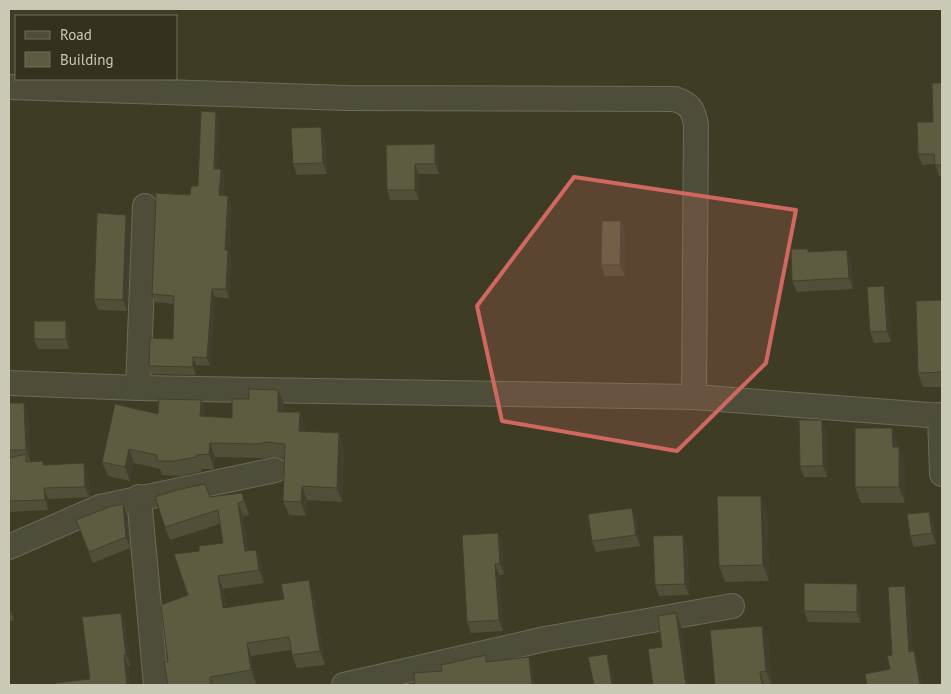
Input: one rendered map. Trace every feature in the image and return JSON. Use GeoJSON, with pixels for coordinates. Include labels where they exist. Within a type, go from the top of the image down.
{"type":"FeatureCollection","features":[{"type":"Feature","properties":{"kind":"street"},"geometry":{"type":"LineString","coordinates":[[9,87],[346,98],[675,99],[688,104],[694,113],[696,125],[694,397]]}},
{"type":"Feature","properties":{"kind":"street"},"geometry":{"type":"LineString","coordinates":[[138,388],[145,206]]}},
{"type":"Feature","properties":{"kind":"street"},"geometry":{"type":"LineString","coordinates":[[9,383],[138,388],[694,397],[941,415],[942,474]]}},
{"type":"Feature","properties":{"kind":"street"},"geometry":{"type":"LineString","coordinates":[[9,547],[100,507],[139,497],[275,470]]}},
{"type":"Feature","properties":{"kind":"street"},"geometry":{"type":"LineString","coordinates":[[139,497],[156,685]]}},
{"type":"Feature","properties":{"kind":"street"},"geometry":{"type":"LineString","coordinates":[[344,685],[545,640],[732,606]]}},
{"type":"Feature","properties":{"kind":"highlighted area"},"geometry":{"type":"Polygon","coordinates":[[[574,177],[796,210],[766,363],[677,451],[502,421],[477,306],[574,177]]]}},
{"type":"Feature","properties":{"kind":"building"},"geometry":{"type":"Polygon","coordinates":[[[932,83],[942,83],[942,165],[935,165],[934,154],[918,154],[917,122],[933,122],[932,83]]]}},
{"type":"Feature","properties":{"kind":"building"},"geometry":{"type":"Polygon","coordinates":[[[201,111],[216,112],[214,169],[221,169],[219,195],[228,196],[225,250],[228,250],[226,289],[212,289],[207,358],[193,357],[193,367],[149,366],[150,338],[173,339],[174,296],[152,294],[155,193],[190,195],[191,186],[198,186],[201,111]]]}},
{"type":"Feature","properties":{"kind":"building"},"geometry":{"type":"Polygon","coordinates":[[[321,127],[323,163],[293,164],[291,128],[321,127]]]}},
{"type":"Feature","properties":{"kind":"building"},"geometry":{"type":"Polygon","coordinates":[[[435,144],[435,164],[415,164],[415,190],[387,190],[386,145],[435,144]]]}},
{"type":"Feature","properties":{"kind":"building"},"geometry":{"type":"Polygon","coordinates":[[[97,213],[126,215],[123,300],[94,299],[97,213]]]}},
{"type":"Feature","properties":{"kind":"building"},"geometry":{"type":"Polygon","coordinates":[[[602,221],[621,221],[620,265],[601,265],[602,221]]]}},
{"type":"Feature","properties":{"kind":"building"},"geometry":{"type":"Polygon","coordinates":[[[791,249],[808,249],[808,252],[847,250],[849,278],[792,281],[791,249]]]}},
{"type":"Feature","properties":{"kind":"building"},"geometry":{"type":"Polygon","coordinates":[[[884,286],[887,331],[870,332],[867,287],[884,286]]]}},
{"type":"Feature","properties":{"kind":"building"},"geometry":{"type":"Polygon","coordinates":[[[942,300],[942,372],[918,373],[916,301],[942,300]]]}},
{"type":"Feature","properties":{"kind":"building"},"geometry":{"type":"Polygon","coordinates":[[[34,321],[66,321],[66,339],[34,339],[34,321]]]}},
{"type":"Feature","properties":{"kind":"building"},"geometry":{"type":"Polygon","coordinates":[[[249,389],[278,390],[278,412],[300,412],[299,431],[339,433],[337,488],[302,486],[301,502],[283,501],[285,444],[267,442],[258,444],[210,443],[209,454],[196,455],[196,457],[175,461],[157,461],[157,455],[129,449],[125,467],[102,462],[115,404],[158,414],[159,399],[201,400],[200,416],[232,418],[232,399],[249,399],[249,389]]]}},
{"type":"Feature","properties":{"kind":"building"},"geometry":{"type":"Polygon","coordinates":[[[9,403],[24,403],[26,450],[9,450],[9,403]]]}},
{"type":"Feature","properties":{"kind":"building"},"geometry":{"type":"Polygon","coordinates":[[[799,420],[822,420],[823,466],[800,466],[799,420]]]}},
{"type":"Feature","properties":{"kind":"building"},"geometry":{"type":"Polygon","coordinates":[[[855,428],[892,428],[893,447],[899,447],[899,487],[855,487],[855,428]]]}},
{"type":"Feature","properties":{"kind":"building"},"geometry":{"type":"Polygon","coordinates":[[[26,454],[26,462],[43,461],[43,465],[84,463],[85,487],[44,488],[45,500],[9,501],[9,458],[26,454]]]}},
{"type":"Feature","properties":{"kind":"building"},"geometry":{"type":"Polygon","coordinates":[[[205,484],[210,497],[242,493],[244,501],[238,503],[245,551],[256,550],[259,570],[218,576],[223,608],[284,599],[281,584],[309,580],[320,651],[292,655],[289,637],[247,643],[251,670],[210,677],[211,685],[168,685],[164,662],[168,662],[161,605],[188,595],[174,554],[199,551],[199,546],[223,543],[218,510],[165,527],[155,497],[205,484]]]}},
{"type":"Feature","properties":{"kind":"building"},"geometry":{"type":"Polygon","coordinates":[[[717,496],[761,496],[763,565],[719,566],[717,496]]]}},
{"type":"Feature","properties":{"kind":"building"},"geometry":{"type":"Polygon","coordinates":[[[123,504],[126,537],[89,552],[76,520],[109,507],[123,504]]]}},
{"type":"Feature","properties":{"kind":"building"},"geometry":{"type":"Polygon","coordinates":[[[632,508],[636,535],[592,541],[588,514],[632,508]]]}},
{"type":"Feature","properties":{"kind":"building"},"geometry":{"type":"Polygon","coordinates":[[[929,512],[932,533],[910,536],[907,514],[929,512]]]}},
{"type":"Feature","properties":{"kind":"building"},"geometry":{"type":"Polygon","coordinates":[[[498,533],[500,564],[495,564],[499,620],[467,622],[462,535],[498,533]]]}},
{"type":"Feature","properties":{"kind":"building"},"geometry":{"type":"Polygon","coordinates":[[[683,535],[685,584],[655,585],[653,536],[683,535]]]}},
{"type":"Feature","properties":{"kind":"building"},"geometry":{"type":"Polygon","coordinates":[[[804,583],[857,584],[857,612],[804,611],[804,583]]]}},
{"type":"Feature","properties":{"kind":"building"},"geometry":{"type":"Polygon","coordinates":[[[905,586],[909,652],[914,651],[920,685],[867,685],[865,674],[890,669],[887,656],[892,655],[888,587],[905,586]]]}},
{"type":"Feature","properties":{"kind":"building"},"geometry":{"type":"Polygon","coordinates":[[[121,613],[127,685],[57,685],[56,683],[90,679],[82,617],[121,613]]]}},
{"type":"Feature","properties":{"kind":"building"},"geometry":{"type":"Polygon","coordinates":[[[676,613],[686,685],[653,685],[648,649],[662,647],[658,616],[676,613]]]}},
{"type":"Feature","properties":{"kind":"building"},"geometry":{"type":"Polygon","coordinates":[[[762,626],[766,671],[760,672],[762,685],[715,685],[710,630],[762,626]]]}},
{"type":"Feature","properties":{"kind":"building"},"geometry":{"type":"Polygon","coordinates":[[[607,654],[612,685],[594,685],[588,657],[607,654]]]}},
{"type":"Feature","properties":{"kind":"building"},"geometry":{"type":"Polygon","coordinates":[[[486,655],[486,662],[529,657],[532,685],[415,685],[414,673],[442,671],[441,665],[486,655]]]}}]}
